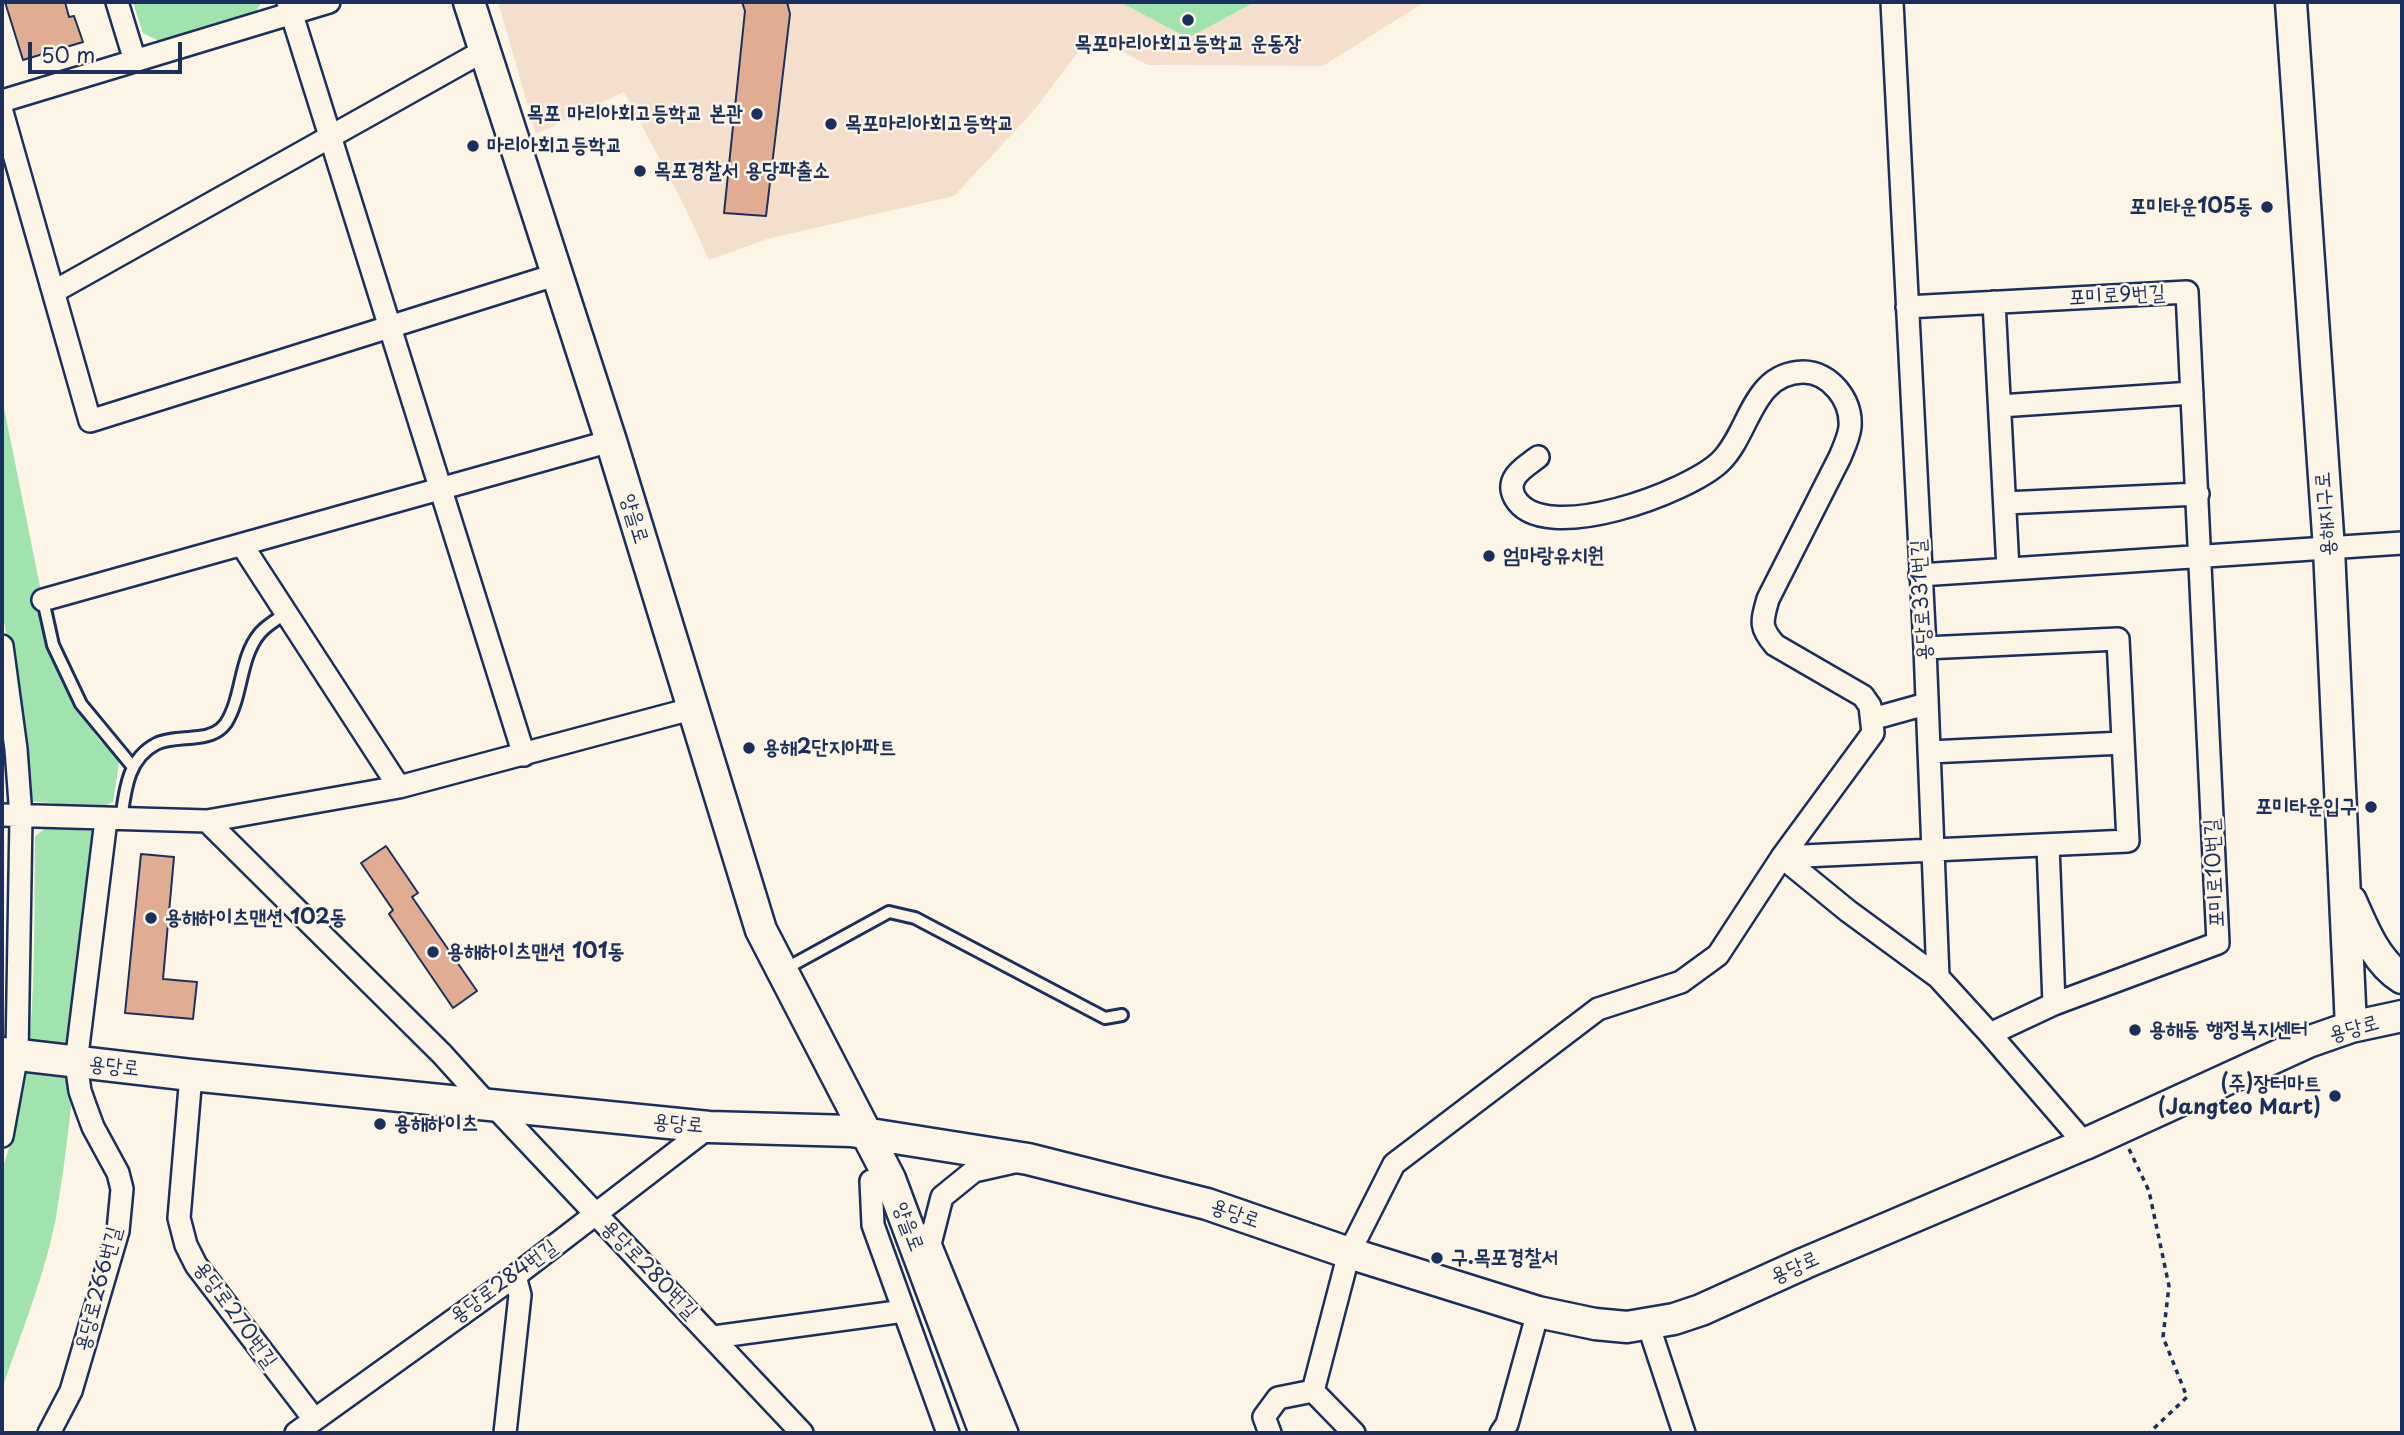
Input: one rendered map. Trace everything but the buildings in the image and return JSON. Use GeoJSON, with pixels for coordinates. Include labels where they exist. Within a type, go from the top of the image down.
{"type":"FeatureCollection","features":[{"type":"Feature","properties":{"kind":"street"},"geometry":{"type":"LineString","coordinates":[[117,2],[135,61]]}},
{"type":"Feature","properties":{"kind":"street"},"geometry":{"type":"LineString","coordinates":[[2,101],[135,61],[290,7],[329,2]]}},
{"type":"Feature","properties":{"kind":"street","name":"양을로"},"geometry":{"type":"LineString","coordinates":[[470,2],[611,441],[691,709],[761,930],[813,1029],[859,1132],[985,1433]]}},
{"type":"Feature","properties":{"kind":"street","name":"용당로331번길"},"geometry":{"type":"LineString","coordinates":[[1892,2],[1925,648],[1938,977]]}},
{"type":"Feature","properties":{"kind":"street","name":"용해지구로"},"geometry":{"type":"LineString","coordinates":[[2291,2],[2329,549],[2351,1027]]}},
{"type":"Feature","properties":{"kind":"street"},"geometry":{"type":"LineString","coordinates":[[290,7],[524,755]]}},
{"type":"Feature","properties":{"kind":"street"},"geometry":{"type":"LineString","coordinates":[[55,291],[485,50]]}},
{"type":"Feature","properties":{"kind":"street"},"geometry":{"type":"LineString","coordinates":[[2,112],[90,421],[558,274]]}},
{"type":"Feature","properties":{"kind":"street","name":"포미로9번길"},"geometry":{"type":"LineString","coordinates":[[1907,307],[2187,292],[2201,557]]}},
{"type":"Feature","properties":{"kind":"street"},"geometry":{"type":"LineString","coordinates":[[1994,302],[2008,569]]}},
{"type":"Feature","properties":{"kind":"street"},"geometry":{"type":"LineString","coordinates":[[1313,1391],[1349,1253],[1394,1164],[1598,1009],[1681,982],[1718,955],[1782,858],[1873,733],[1870,706],[1863,696],[1775,645],[1765,633],[1762,620],[1768,599],[1848,436],[1848,413],[1838,389],[1830,381],[1812,373],[1787,374],[1778,378],[1758,398],[1729,451],[1710,470],[1677,489],[1629,506],[1574,516],[1550,517],[1526,510],[1514,496],[1512,483],[1516,473],[1538,457]]}},
{"type":"Feature","properties":{"kind":"street"},"geometry":{"type":"LineString","coordinates":[[2000,405],[2192,394]]}},
{"type":"Feature","properties":{"kind":"street"},"geometry":{"type":"LineString","coordinates":[[43,600],[611,441]]}},
{"type":"Feature","properties":{"kind":"street"},"geometry":{"type":"LineString","coordinates":[[2005,503],[2197,494]]}},
{"type":"Feature","properties":{"kind":"street"},"geometry":{"type":"LineString","coordinates":[[1920,575],[2402,543]]}},
{"type":"Feature","properties":{"kind":"street"},"geometry":{"type":"LineString","coordinates":[[242,545],[399,788]]}},
{"type":"Feature","properties":{"kind":"street","name":"포미로10번길"},"geometry":{"type":"LineString","coordinates":[[1990,1034],[2054,1004],[2218,943],[2201,557]]}},
{"type":"Feature","properties":{"kind":"street"},"geometry":{"type":"LineString","coordinates":[[1782,858],[2128,841],[2118,639],[1925,648]]}},
{"type":"Feature","properties":{"kind":"street"},"geometry":{"type":"LineString","coordinates":[[2,646],[16,749],[11,816],[10,1054],[2,1136]]}},
{"type":"Feature","properties":{"kind":"street"},"geometry":{"type":"LineString","coordinates":[[1872,719],[1926,704]]}},
{"type":"Feature","properties":{"kind":"street"},"geometry":{"type":"LineString","coordinates":[[11,816],[207,821],[399,788],[691,709]]}},
{"type":"Feature","properties":{"kind":"street"},"geometry":{"type":"LineString","coordinates":[[1929,752],[2123,743]]}},
{"type":"Feature","properties":{"kind":"street","name":"용당로266번길"},"geometry":{"type":"LineString","coordinates":[[49,1433],[71,1391],[118,1231],[122,1189],[118,1173],[93,1127],[80,1091],[76,1063],[113,820]]}},
{"type":"Feature","properties":{"kind":"street","name":"용당로280번길"},"geometry":{"type":"LineString","coordinates":[[207,821],[442,1054],[714,1337],[802,1433]]}},
{"type":"Feature","properties":{"kind":"street"},"geometry":{"type":"LineString","coordinates":[[2048,845],[2054,1004]]}},
{"type":"Feature","properties":{"kind":"street"},"geometry":{"type":"LineString","coordinates":[[1782,858],[1848,911],[1938,977],[2085,1144]]}},
{"type":"Feature","properties":{"kind":"street"},"geometry":{"type":"LineString","coordinates":[[2344,886],[2366,935],[2385,963],[2402,978]]}},
{"type":"Feature","properties":{"kind":"street","name":"용당로"},"geometry":{"type":"LineString","coordinates":[[10,1054],[709,1127],[859,1132],[1028,1159],[1207,1204],[1349,1253],[1538,1312],[1627,1327],[1648,1325],[1701,1310],[2085,1144],[2308,1042],[2351,1027],[2402,1016]]}},
{"type":"Feature","properties":{"kind":"street","name":"용당로270번길"},"geometry":{"type":"LineString","coordinates":[[191,1075],[179,1218],[186,1245],[196,1265],[313,1419]]}},
{"type":"Feature","properties":{"kind":"street","name":"용당로284번길"},"geometry":{"type":"LineString","coordinates":[[296,1433],[515,1276],[709,1127]]}},
{"type":"Feature","properties":{"kind":"street"},"geometry":{"type":"LineString","coordinates":[[930,1244],[942,1197],[974,1171],[1028,1159]]}},
{"type":"Feature","properties":{"kind":"street"},"geometry":{"type":"LineString","coordinates":[[880,1180],[930,1244],[1007,1433]]}},
{"type":"Feature","properties":{"kind":"street"},"geometry":{"type":"LineString","coordinates":[[880,1180],[873,1226],[948,1433]]}},
{"type":"Feature","properties":{"kind":"street","name":"양을로"},"geometry":{"type":"LineString","coordinates":[[880,1180],[969,1433]]}},
{"type":"Feature","properties":{"kind":"street"},"geometry":{"type":"LineString","coordinates":[[505,1433],[520,1295],[515,1276]]}},
{"type":"Feature","properties":{"kind":"street"},"geometry":{"type":"LineString","coordinates":[[714,1337],[904,1311]]}},
{"type":"Feature","properties":{"kind":"street"},"geometry":{"type":"LineString","coordinates":[[1501,1433],[1507,1424],[1538,1312]]}},
{"type":"Feature","properties":{"kind":"street"},"geometry":{"type":"LineString","coordinates":[[1648,1325],[1684,1433]]}},
{"type":"Feature","properties":{"kind":"street"},"geometry":{"type":"LineString","coordinates":[[1270,1433],[1264,1417],[1279,1398],[1313,1391]]}},
{"type":"Feature","properties":{"kind":"street"},"geometry":{"type":"LineString","coordinates":[[1313,1391],[1354,1433]]}},
{"type":"Feature","properties":{"kind":"lane"},"geometry":{"type":"LineString","coordinates":[[43,600],[53,645],[81,704],[133,767]]}},
{"type":"Feature","properties":{"kind":"lane"},"geometry":{"type":"LineString","coordinates":[[113,820],[133,767],[155,744],[207,736],[225,725],[250,650],[261,632],[286,613]]}},
{"type":"Feature","properties":{"kind":"lane"},"geometry":{"type":"LineString","coordinates":[[782,970],[889,912],[915,918],[1105,1018],[1122,1015]]}},
{"type":"Feature","properties":{"kind":"path"},"geometry":{"type":"LineString","coordinates":[[2119,1128],[2149,1191],[2169,1286],[2163,1337],[2187,1398],[2149,1433]]}},
{"type":"Feature","properties":{"kind":"shaded area","name":"목포마리아회고등학교"},"geometry":{"type":"Polygon","coordinates":[[[498,2],[1425,2],[1323,66],[1148,65],[1091,35],[1031,114],[954,196],[767,239],[709,260],[684,205],[624,92],[536,134],[498,2]]]}},
{"type":"Feature","properties":{"kind":"green space"},"geometry":{"type":"Polygon","coordinates":[[[133,2],[262,2],[255,12],[159,41],[143,33],[133,2]]]}},
{"type":"Feature","properties":{"kind":"green space","name":"목포마리아회고등학교 운동장"},"geometry":{"type":"Polygon","coordinates":[[[1120,2],[1255,2],[1188,38],[1120,2]]]}},
{"type":"Feature","properties":{"kind":"green space"},"geometry":{"type":"Polygon","coordinates":[[[2,398],[52,646],[72,693],[90,726],[99,740],[120,757],[113,802],[99,808],[29,801],[23,728],[2,610],[2,398]]]}},
{"type":"Feature","properties":{"kind":"green space"},"geometry":{"type":"Polygon","coordinates":[[[46,828],[92,831],[78,1024],[56,1217],[39,1282],[2,1389],[2,1170],[17,1119],[27,1066],[33,980],[35,836],[46,828]]]}},
{"type":"Feature","properties":{"kind":"place","name":"목포마리아회고등학교 운동장"},"geometry":{"type":"Point","coordinates":[1188,20]}},
{"type":"Feature","properties":{"kind":"place","name":"목포 마리아회고등학교 본관"},"geometry":{"type":"Point","coordinates":[757,114]}},
{"type":"Feature","properties":{"kind":"place","name":"목포마리아회고등학교"},"geometry":{"type":"Point","coordinates":[831,124]}},
{"type":"Feature","properties":{"kind":"place","name":"마리아회고등학교"},"geometry":{"type":"Point","coordinates":[473,146]}},
{"type":"Feature","properties":{"kind":"place","name":"목포경찰서 용당파출소"},"geometry":{"type":"Point","coordinates":[640,171]}},
{"type":"Feature","properties":{"kind":"place","name":"포미타운105동"},"geometry":{"type":"Point","coordinates":[2267,207]}},
{"type":"Feature","properties":{"kind":"place","name":"엄마랑유치원"},"geometry":{"type":"Point","coordinates":[1489,556]}},
{"type":"Feature","properties":{"kind":"place","name":"용해2단지아파트"},"geometry":{"type":"Point","coordinates":[749,748]}},
{"type":"Feature","properties":{"kind":"place","name":"포미타운입구"},"geometry":{"type":"Point","coordinates":[2371,807]}},
{"type":"Feature","properties":{"kind":"place","name":"용해하이츠맨션 102동"},"geometry":{"type":"Point","coordinates":[151,918]}},
{"type":"Feature","properties":{"kind":"place","name":"용해하이츠맨션 101동"},"geometry":{"type":"Point","coordinates":[433,952]}},
{"type":"Feature","properties":{"kind":"place","name":"용해동 행정복지센터"},"geometry":{"type":"Point","coordinates":[2135,1030]}},
{"type":"Feature","properties":{"kind":"place","name":"(주)장터마트 (Jangteo Mart)"},"geometry":{"type":"Point","coordinates":[2335,1096]}},
{"type":"Feature","properties":{"kind":"place","name":"용해하이츠"},"geometry":{"type":"Point","coordinates":[380,1124]}},
{"type":"Feature","properties":{"kind":"place","name":"구.목포경찰서"},"geometry":{"type":"Point","coordinates":[1437,1258]}}]}
